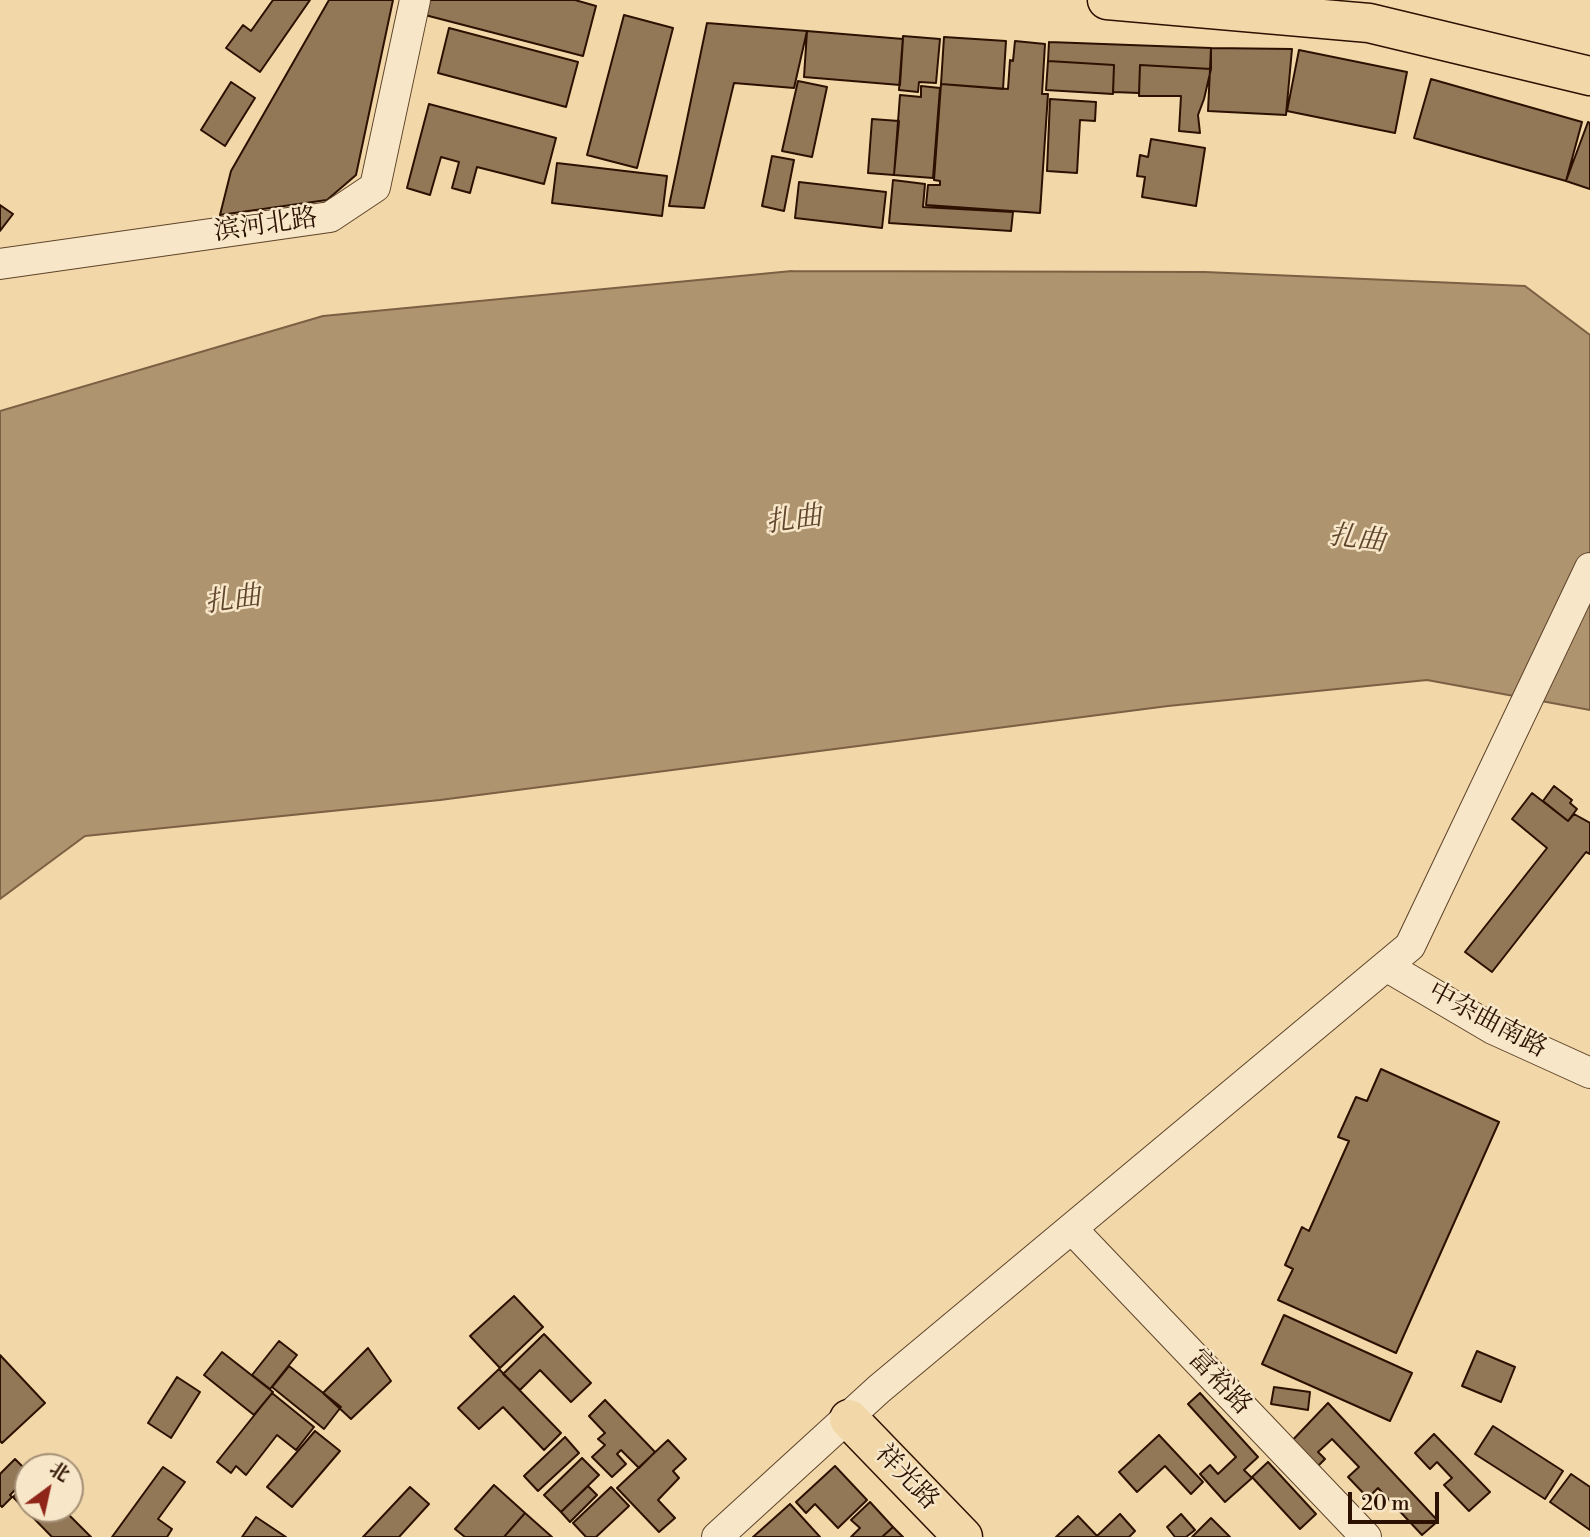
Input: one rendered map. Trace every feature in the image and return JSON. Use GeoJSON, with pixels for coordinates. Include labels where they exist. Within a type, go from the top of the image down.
{"type":"FeatureCollection","features":[{"type":"Feature","properties":{"kind":"main road"},"geometry":{"type":"LineString","coordinates":[[1107,0],[1369,23],[1590,76]]}},
{"type":"Feature","properties":{"kind":"main road","name":"祥光路"},"geometry":{"type":"LineString","coordinates":[[849,1419],[963,1537]]}},
{"type":"Feature","properties":{"kind":"street","name":"滨河北路"},"geometry":{"type":"LineString","coordinates":[[0,264],[330,217],[375,187],[415,0]]}},
{"type":"Feature","properties":{"kind":"street"},"geometry":{"type":"LineString","coordinates":[[717,1537],[879,1389],[1410,946],[1590,568]]}},
{"type":"Feature","properties":{"kind":"street","name":"中杂曲南路"},"geometry":{"type":"LineString","coordinates":[[1386,966],[1493,1029],[1590,1073]]}},
{"type":"Feature","properties":{"kind":"street","name":"富裕路"},"geometry":{"type":"LineString","coordinates":[[1072,1229],[1366,1537]]}},
{"type":"Feature","properties":{"kind":"water","name":"扎曲"},"geometry":{"type":"Polygon","coordinates":[[[792,271],[1205,272],[1525,286],[1590,335],[1590,710],[1427,680],[1168,706],[440,800],[85,836],[0,899],[0,411],[323,316],[792,271]]]}},
{"type":"Feature","properties":{"kind":"building"},"geometry":{"type":"Polygon","coordinates":[[[273,0],[310,0],[260,72],[226,48],[243,25],[251,31],[273,0]]]}},
{"type":"Feature","properties":{"kind":"building"},"geometry":{"type":"Polygon","coordinates":[[[329,0],[393,0],[356,175],[327,200],[220,215],[231,171],[329,0]]]}},
{"type":"Feature","properties":{"kind":"building"},"geometry":{"type":"Polygon","coordinates":[[[429,0],[575,0],[596,6],[583,56],[425,15],[429,0]]]}},
{"type":"Feature","properties":{"kind":"building"},"geometry":{"type":"Polygon","coordinates":[[[624,15],[673,28],[637,168],[587,155],[624,15]]]}},
{"type":"Feature","properties":{"kind":"building"},"geometry":{"type":"Polygon","coordinates":[[[707,23],[807,31],[794,88],[734,83],[704,208],[669,206],[707,23]]]}},
{"type":"Feature","properties":{"kind":"building"},"geometry":{"type":"Polygon","coordinates":[[[449,28],[578,62],[566,107],[438,73],[449,28]]]}},
{"type":"Feature","properties":{"kind":"building"},"geometry":{"type":"Polygon","coordinates":[[[807,31],[903,39],[900,85],[804,77],[807,31]]]}},
{"type":"Feature","properties":{"kind":"building"},"geometry":{"type":"Polygon","coordinates":[[[903,36],[940,39],[936,83],[919,82],[918,92],[899,90],[903,36]]]}},
{"type":"Feature","properties":{"kind":"building"},"geometry":{"type":"Polygon","coordinates":[[[944,37],[1006,41],[1003,89],[941,84],[944,37]]]}},
{"type":"Feature","properties":{"kind":"building"},"geometry":{"type":"Polygon","coordinates":[[[1015,41],[1045,44],[1042,94],[1048,94],[1040,213],[926,205],[928,185],[940,185],[940,181],[934,180],[941,84],[1008,89],[1010,60],[1013,61],[1015,41]]]}},
{"type":"Feature","properties":{"kind":"building"},"geometry":{"type":"Polygon","coordinates":[[[1049,42],[1211,48],[1211,69],[1140,65],[1139,93],[1113,92],[1114,65],[1048,61],[1049,42]]]}},
{"type":"Feature","properties":{"kind":"building"},"geometry":{"type":"Polygon","coordinates":[[[1211,48],[1292,49],[1286,115],[1208,111],[1211,48]]]}},
{"type":"Feature","properties":{"kind":"building"},"geometry":{"type":"Polygon","coordinates":[[[1299,50],[1407,72],[1395,133],[1287,111],[1299,50]]]}},
{"type":"Feature","properties":{"kind":"building"},"geometry":{"type":"Polygon","coordinates":[[[1048,61],[1114,65],[1113,94],[1046,90],[1048,61]]]}},
{"type":"Feature","properties":{"kind":"building"},"geometry":{"type":"Polygon","coordinates":[[[1140,65],[1211,69],[1198,115],[1200,133],[1179,131],[1181,96],[1139,96],[1140,65]]]}},
{"type":"Feature","properties":{"kind":"building"},"geometry":{"type":"Polygon","coordinates":[[[1431,79],[1582,122],[1566,181],[1414,138],[1431,79]]]}},
{"type":"Feature","properties":{"kind":"building"},"geometry":{"type":"Polygon","coordinates":[[[798,81],[827,87],[812,157],[782,151],[798,81]]]}},
{"type":"Feature","properties":{"kind":"building"},"geometry":{"type":"Polygon","coordinates":[[[231,82],[255,98],[225,146],[201,130],[231,82]]]}},
{"type":"Feature","properties":{"kind":"building"},"geometry":{"type":"Polygon","coordinates":[[[921,86],[940,88],[933,178],[894,175],[900,95],[921,97],[921,86]]]}},
{"type":"Feature","properties":{"kind":"building"},"geometry":{"type":"Polygon","coordinates":[[[1050,99],[1096,102],[1095,121],[1080,120],[1077,173],[1047,171],[1050,99]]]}},
{"type":"Feature","properties":{"kind":"building"},"geometry":{"type":"Polygon","coordinates":[[[429,104],[556,138],[544,184],[477,167],[470,193],[452,188],[459,162],[441,157],[430,195],[407,188],[429,104]]]}},
{"type":"Feature","properties":{"kind":"building"},"geometry":{"type":"Polygon","coordinates":[[[872,119],[899,121],[894,175],[868,173],[872,119]]]}},
{"type":"Feature","properties":{"kind":"building"},"geometry":{"type":"Polygon","coordinates":[[[1588,122],[1590,123],[1590,189],[1566,181],[1588,122]]]}},
{"type":"Feature","properties":{"kind":"building"},"geometry":{"type":"Polygon","coordinates":[[[1151,139],[1205,148],[1196,206],[1142,197],[1145,177],[1137,176],[1140,155],[1148,157],[1151,139]]]}},
{"type":"Feature","properties":{"kind":"building"},"geometry":{"type":"Polygon","coordinates":[[[772,156],[794,160],[784,211],[762,206],[772,156]]]}},
{"type":"Feature","properties":{"kind":"building"},"geometry":{"type":"Polygon","coordinates":[[[557,163],[667,176],[662,216],[552,203],[557,163]]]}},
{"type":"Feature","properties":{"kind":"building"},"geometry":{"type":"Polygon","coordinates":[[[893,180],[925,184],[923,207],[1013,212],[1011,231],[889,223],[893,180]]]}},
{"type":"Feature","properties":{"kind":"building"},"geometry":{"type":"Polygon","coordinates":[[[799,182],[886,192],[882,228],[795,218],[799,182]]]}},
{"type":"Feature","properties":{"kind":"building"},"geometry":{"type":"Polygon","coordinates":[[[0,205],[13,214],[0,231],[0,205]]]}},
{"type":"Feature","properties":{"kind":"building"},"geometry":{"type":"Polygon","coordinates":[[[1554,786],[1572,800],[1570,803],[1577,809],[1568,821],[1543,801],[1554,786]]]}},
{"type":"Feature","properties":{"kind":"building"},"geometry":{"type":"Polygon","coordinates":[[[1532,793],[1568,821],[1574,814],[1590,823],[1590,854],[1586,852],[1492,972],[1465,952],[1547,848],[1512,819],[1532,793]]]}},
{"type":"Feature","properties":{"kind":"building"},"geometry":{"type":"Polygon","coordinates":[[[1381,1069],[1499,1122],[1396,1353],[1278,1300],[1293,1269],[1285,1265],[1302,1227],[1309,1231],[1349,1141],[1338,1137],[1356,1097],[1367,1101],[1381,1069]]]}},
{"type":"Feature","properties":{"kind":"building"},"geometry":{"type":"Polygon","coordinates":[[[514,1296],[543,1327],[500,1368],[470,1336],[514,1296]]]}},
{"type":"Feature","properties":{"kind":"building"},"geometry":{"type":"Polygon","coordinates":[[[1284,1315],[1412,1373],[1390,1421],[1262,1364],[1284,1315]]]}},
{"type":"Feature","properties":{"kind":"building"},"geometry":{"type":"Polygon","coordinates":[[[544,1334],[591,1383],[571,1402],[540,1370],[520,1390],[503,1374],[544,1334]]]}},
{"type":"Feature","properties":{"kind":"building"},"geometry":{"type":"Polygon","coordinates":[[[279,1341],[297,1355],[270,1389],[252,1375],[279,1341]]]}},
{"type":"Feature","properties":{"kind":"building"},"geometry":{"type":"Polygon","coordinates":[[[368,1348],[391,1381],[351,1419],[323,1393],[368,1348]]]}},
{"type":"Feature","properties":{"kind":"building"},"geometry":{"type":"Polygon","coordinates":[[[1477,1351],[1515,1367],[1501,1402],[1462,1386],[1477,1351]]]}},
{"type":"Feature","properties":{"kind":"building"},"geometry":{"type":"Polygon","coordinates":[[[222,1352],[273,1392],[254,1415],[204,1375],[222,1352]]]}},
{"type":"Feature","properties":{"kind":"building"},"geometry":{"type":"Polygon","coordinates":[[[0,1355],[45,1403],[2,1443],[0,1441],[0,1355]]]}},
{"type":"Feature","properties":{"kind":"building"},"geometry":{"type":"Polygon","coordinates":[[[289,1366],[341,1407],[324,1429],[272,1387],[289,1366]]]}},
{"type":"Feature","properties":{"kind":"building"},"geometry":{"type":"Polygon","coordinates":[[[499,1369],[561,1433],[544,1450],[503,1407],[479,1429],[458,1408],[499,1369]]]}},
{"type":"Feature","properties":{"kind":"building"},"geometry":{"type":"Polygon","coordinates":[[[177,1377],[200,1392],[171,1438],[148,1423],[177,1377]]]}},
{"type":"Feature","properties":{"kind":"building"},"geometry":{"type":"Polygon","coordinates":[[[1274,1387],[1310,1392],[1308,1410],[1271,1404],[1274,1387]]]}},
{"type":"Feature","properties":{"kind":"building"},"geometry":{"type":"Polygon","coordinates":[[[272,1393],[314,1427],[296,1450],[277,1435],[246,1475],[236,1466],[231,1473],[217,1462],[272,1393]]]}},
{"type":"Feature","properties":{"kind":"building"},"geometry":{"type":"Polygon","coordinates":[[[1200,1393],[1258,1457],[1244,1470],[1252,1478],[1225,1502],[1200,1474],[1210,1465],[1218,1474],[1236,1457],[1188,1404],[1200,1393]]]}},
{"type":"Feature","properties":{"kind":"building"},"geometry":{"type":"Polygon","coordinates":[[[605,1400],[655,1452],[639,1468],[621,1450],[617,1454],[626,1464],[612,1477],[592,1457],[605,1445],[598,1439],[605,1433],[589,1416],[605,1400]]]}},
{"type":"Feature","properties":{"kind":"building"},"geometry":{"type":"Polygon","coordinates":[[[1328,1403],[1438,1521],[1422,1535],[1378,1488],[1368,1498],[1348,1477],[1359,1467],[1332,1439],[1318,1452],[1325,1459],[1311,1473],[1287,1446],[1328,1403]]]}},
{"type":"Feature","properties":{"kind":"building"},"geometry":{"type":"Polygon","coordinates":[[[1493,1426],[1563,1471],[1545,1499],[1475,1454],[1493,1426]]]}},
{"type":"Feature","properties":{"kind":"building"},"geometry":{"type":"Polygon","coordinates":[[[315,1431],[340,1451],[292,1507],[267,1487],[315,1431]]]}},
{"type":"Feature","properties":{"kind":"building"},"geometry":{"type":"Polygon","coordinates":[[[1434,1434],[1490,1492],[1469,1511],[1444,1485],[1452,1478],[1437,1462],[1430,1469],[1415,1453],[1434,1434]]]}},
{"type":"Feature","properties":{"kind":"building"},"geometry":{"type":"Polygon","coordinates":[[[1159,1435],[1203,1482],[1191,1494],[1165,1466],[1137,1492],[1119,1472],[1159,1435]]]}},
{"type":"Feature","properties":{"kind":"building"},"geometry":{"type":"Polygon","coordinates":[[[565,1437],[579,1453],[538,1491],[524,1476],[565,1437]]]}},
{"type":"Feature","properties":{"kind":"building"},"geometry":{"type":"Polygon","coordinates":[[[668,1440],[686,1459],[673,1471],[679,1478],[658,1500],[675,1518],[659,1532],[617,1488],[668,1440]]]}},
{"type":"Feature","properties":{"kind":"building"},"geometry":{"type":"Polygon","coordinates":[[[582,1458],[599,1475],[561,1512],[544,1495],[582,1458]]]}},
{"type":"Feature","properties":{"kind":"building"},"geometry":{"type":"Polygon","coordinates":[[[14,1460],[14,1491],[2,1507],[0,1505],[0,1474],[14,1460]]]}},
{"type":"Feature","properties":{"kind":"building"},"geometry":{"type":"Polygon","coordinates":[[[1268,1462],[1316,1514],[1300,1529],[1252,1477],[1268,1462]]]}},
{"type":"Feature","properties":{"kind":"building"},"geometry":{"type":"Polygon","coordinates":[[[835,1466],[867,1500],[838,1528],[815,1504],[806,1513],[796,1502],[835,1466]]]}},
{"type":"Feature","properties":{"kind":"building"},"geometry":{"type":"Polygon","coordinates":[[[163,1467],[185,1482],[158,1519],[172,1529],[167,1537],[112,1537],[163,1467]]]}},
{"type":"Feature","properties":{"kind":"building"},"geometry":{"type":"Polygon","coordinates":[[[1571,1474],[1590,1487],[1590,1530],[1550,1502],[1571,1474]]]}},
{"type":"Feature","properties":{"kind":"building"},"geometry":{"type":"Polygon","coordinates":[[[494,1485],[525,1513],[504,1537],[465,1537],[455,1529],[494,1485]]]}},
{"type":"Feature","properties":{"kind":"building"},"geometry":{"type":"Polygon","coordinates":[[[588,1486],[597,1495],[570,1522],[561,1512],[588,1486]]]}},
{"type":"Feature","properties":{"kind":"building"},"geometry":{"type":"Polygon","coordinates":[[[410,1487],[429,1504],[399,1537],[363,1537],[410,1487]]]}},
{"type":"Feature","properties":{"kind":"building"},"geometry":{"type":"Polygon","coordinates":[[[611,1487],[629,1506],[596,1537],[586,1537],[573,1523],[611,1487]]]}},
{"type":"Feature","properties":{"kind":"building"},"geometry":{"type":"Polygon","coordinates":[[[870,1502],[893,1527],[882,1537],[851,1537],[860,1528],[851,1520],[870,1502]]]}},
{"type":"Feature","properties":{"kind":"building"},"geometry":{"type":"Polygon","coordinates":[[[790,1504],[820,1537],[753,1537],[790,1504]]]}},
{"type":"Feature","properties":{"kind":"building"},"geometry":{"type":"Polygon","coordinates":[[[525,1513],[552,1537],[504,1537],[525,1513]]]}},
{"type":"Feature","properties":{"kind":"building"},"geometry":{"type":"Polygon","coordinates":[[[1120,1514],[1135,1531],[1129,1537],[1097,1536],[1120,1514]]]}},
{"type":"Feature","properties":{"kind":"building"},"geometry":{"type":"Polygon","coordinates":[[[1181,1514],[1195,1530],[1186,1537],[1175,1537],[1167,1527],[1181,1514]]]}},
{"type":"Feature","properties":{"kind":"building"},"geometry":{"type":"Polygon","coordinates":[[[1078,1516],[1098,1537],[1056,1537],[1078,1516]]]}},
{"type":"Feature","properties":{"kind":"building"},"geometry":{"type":"Polygon","coordinates":[[[256,1517],[286,1537],[242,1537],[256,1517]]]}},
{"type":"Feature","properties":{"kind":"building"},"geometry":{"type":"Polygon","coordinates":[[[1211,1518],[1230,1537],[1192,1537],[1211,1518]]]}},
{"type":"Feature","properties":{"kind":"building"},"geometry":{"type":"Polygon","coordinates":[[[38,1523],[77,1523],[91,1537],[52,1537],[38,1523]]]}},
{"type":"Feature","properties":{"kind":"building"},"geometry":{"type":"Polygon","coordinates":[[[893,1527],[903,1537],[882,1537],[893,1527]]]}}]}
